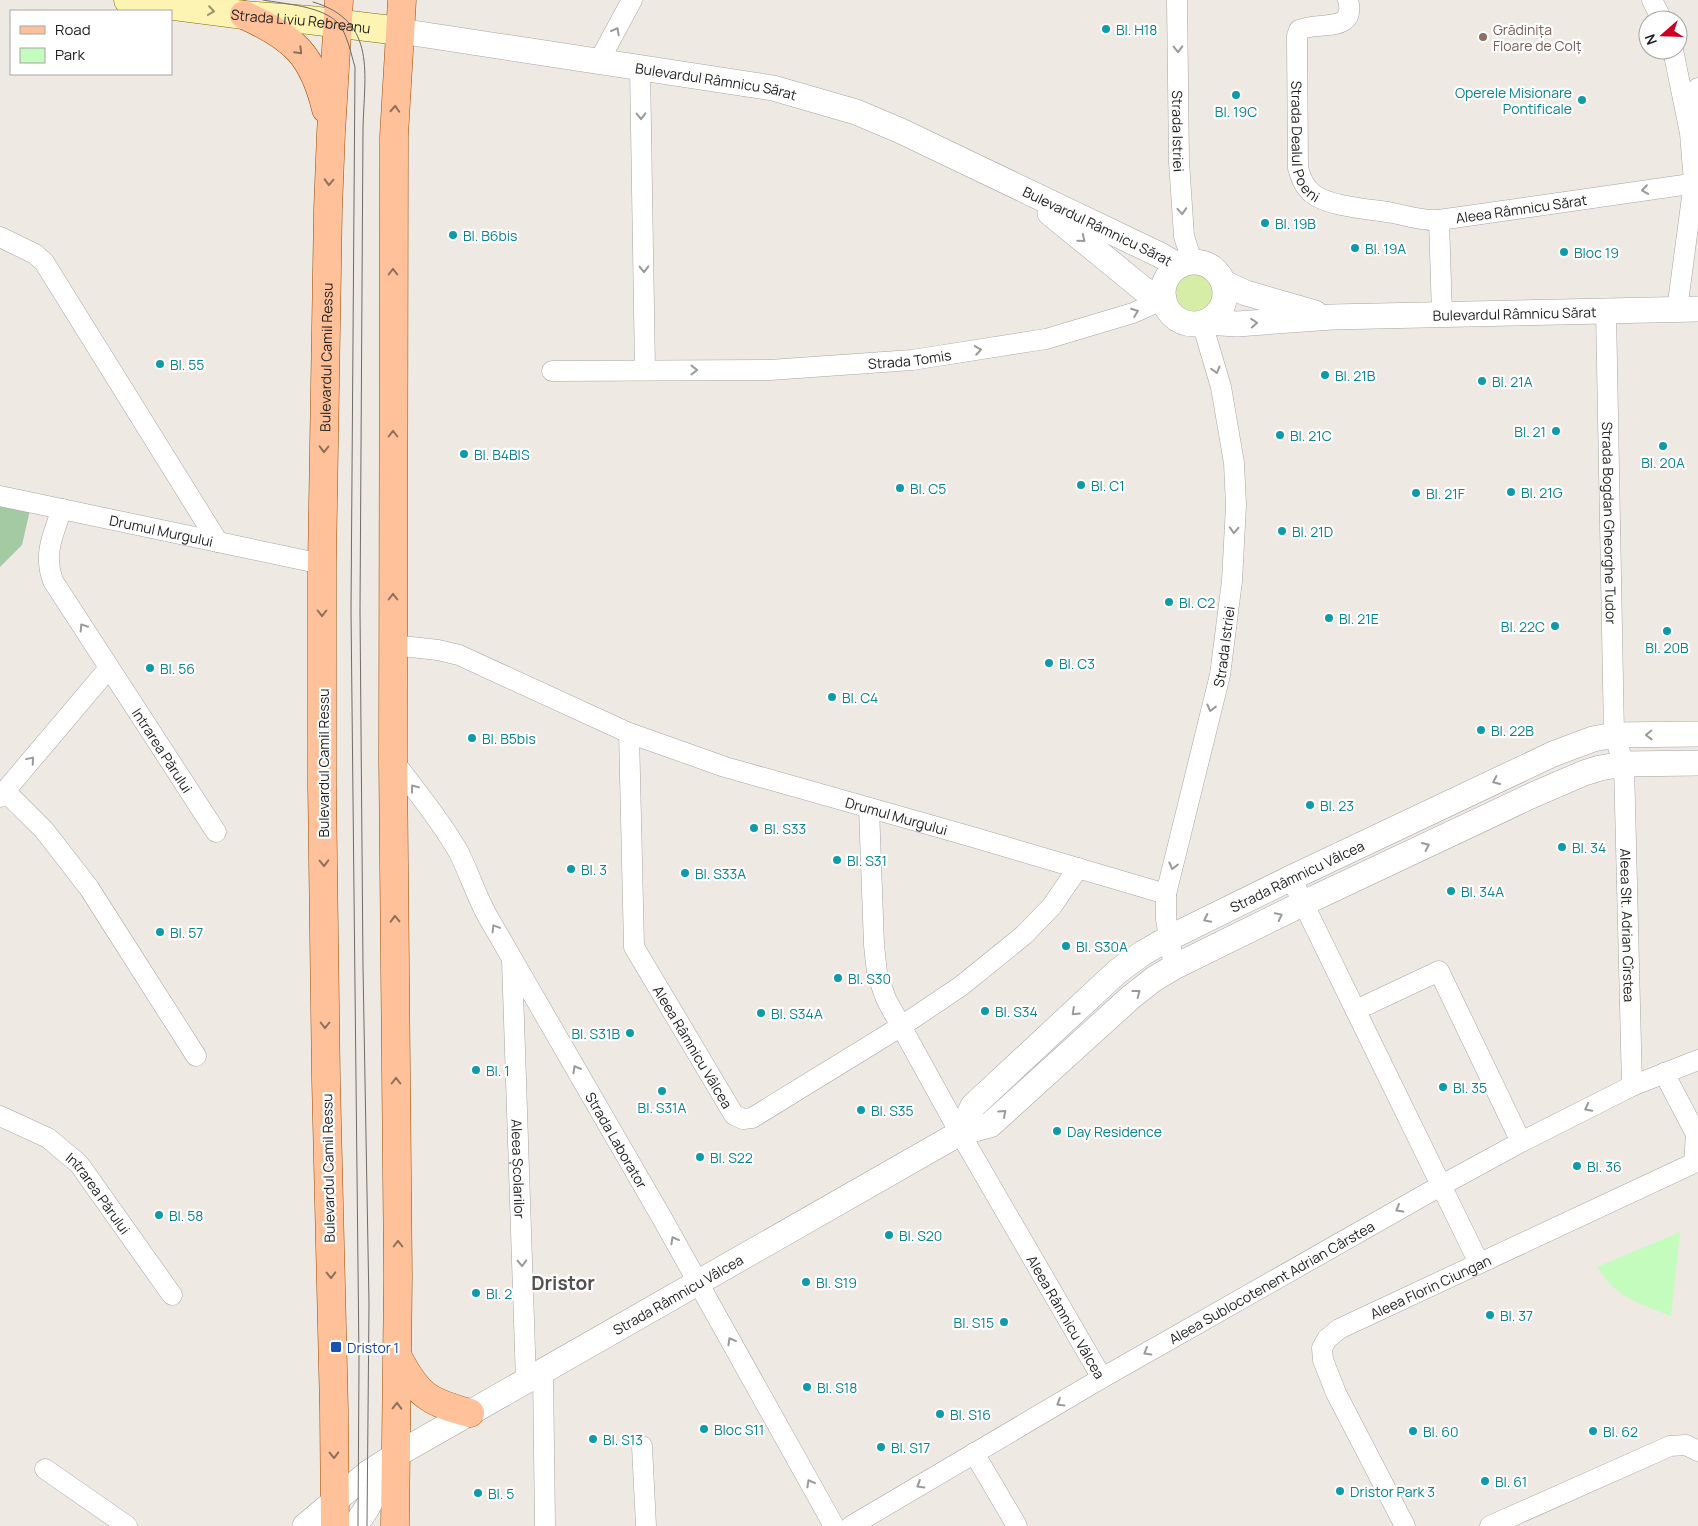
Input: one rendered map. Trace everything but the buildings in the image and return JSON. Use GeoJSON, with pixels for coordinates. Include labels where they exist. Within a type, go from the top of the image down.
{"type":"FeatureCollection","features":[{"type":"Feature","properties":{"kind":"main road","name":"Strada Liviu Rebreanu"},"geometry":{"type":"LineString","coordinates":[[128,0],[261,11],[337,6],[400,31]]}},
{"type":"Feature","properties":{"kind":"main road"},"geometry":{"type":"LineString","coordinates":[[395,1526],[398,1357],[393,760],[394,136],[402,0]]}},
{"type":"Feature","properties":{"kind":"main road","name":"Bulevardul Camil Ressu"},"geometry":{"type":"LineString","coordinates":[[335,1513],[322,786],[322,564],[326,309],[337,6]]}},
{"type":"Feature","properties":{"kind":"main road"},"geometry":{"type":"LineString","coordinates":[[261,11],[267,26],[287,40],[307,60],[322,94],[331,133]]}},
{"type":"Feature","properties":{"kind":"main road"},"geometry":{"type":"LineString","coordinates":[[398,1357],[409,1378],[428,1398],[470,1413]]}},
{"type":"Feature","properties":{"kind":"street"},"geometry":{"type":"LineString","coordinates":[[600,61],[632,0]]}},
{"type":"Feature","properties":{"kind":"street","name":"Strada Istriei"},"geometry":{"type":"LineString","coordinates":[[1177,0],[1180,172],[1185,264]]}},
{"type":"Feature","properties":{"kind":"street","name":"Strada Dealul Poeni"},"geometry":{"type":"LineString","coordinates":[[1348,0],[1350,8],[1349,17],[1344,21],[1336,24],[1306,27],[1299,30],[1297,36],[1298,168],[1301,179],[1306,188],[1314,195],[1329,201],[1396,213],[1421,220],[1439,220]]}},
{"type":"Feature","properties":{"kind":"street","name":"Bulevardul Râmnicu Sărat"},"geometry":{"type":"LineString","coordinates":[[400,31],[773,88],[820,100],[856,112],[902,131],[1160,255],[1185,264]]}},
{"type":"Feature","properties":{"kind":"street"},"geometry":{"type":"LineString","coordinates":[[1675,60],[1690,133],[1696,183],[1688,310]]}},
{"type":"Feature","properties":{"kind":"street"},"geometry":{"type":"LineString","coordinates":[[640,67],[645,370]]}},
{"type":"Feature","properties":{"kind":"street"},"geometry":{"type":"LineString","coordinates":[[1690,133],[1698,88]]}},
{"type":"Feature","properties":{"kind":"street","name":"Aleea Râmnicu Sărat"},"geometry":{"type":"LineString","coordinates":[[1442,315],[1439,220],[1696,183]]}},
{"type":"Feature","properties":{"kind":"street","name":"Bulevardul Râmnicu Sărat"},"geometry":{"type":"LineString","coordinates":[[1017,187],[1144,289],[1164,299]]}},
{"type":"Feature","properties":{"kind":"street"},"geometry":{"type":"LineString","coordinates":[[0,238],[35,254],[51,272],[218,542]]}},
{"type":"Feature","properties":{"kind":"street"},"geometry":{"type":"LineString","coordinates":[[1204,263],[1218,272],[1224,283],[1226,292],[1220,310],[1214,317],[1203,322],[1190,324],[1178,319],[1169,311],[1164,299],[1163,290],[1166,280],[1171,272],[1185,264],[1204,263]]}},
{"type":"Feature","properties":{"kind":"street","name":"Bulevardul Râmnicu Sărat"},"geometry":{"type":"LineString","coordinates":[[1224,283],[1246,293],[1332,317]]}},
{"type":"Feature","properties":{"kind":"street","name":"Strada Tomis"},"geometry":{"type":"LineString","coordinates":[[552,371],[770,370],[912,360],[1046,339],[1133,313],[1164,299]]}},
{"type":"Feature","properties":{"kind":"street","name":"Bulevardul Râmnicu Sărat"},"geometry":{"type":"LineString","coordinates":[[1203,322],[1237,324],[1332,317],[1688,310]]}},
{"type":"Feature","properties":{"kind":"street","name":"Strada Bogdan Gheorghe Tudor"},"geometry":{"type":"LineString","coordinates":[[1606,312],[1614,735],[1624,764]]}},
{"type":"Feature","properties":{"kind":"street","name":"Strada Istriei"},"geometry":{"type":"LineString","coordinates":[[1174,967],[1166,919],[1166,894],[1220,675],[1232,580],[1236,505],[1234,463],[1220,387],[1203,322]]}},
{"type":"Feature","properties":{"kind":"street","name":"Drumul Murgului"},"geometry":{"type":"LineString","coordinates":[[0,496],[322,564]]}},
{"type":"Feature","properties":{"kind":"street","name":"Intrarea Părului"},"geometry":{"type":"LineString","coordinates":[[62,509],[48,557],[49,570],[53,581],[216,832]]}},
{"type":"Feature","properties":{"kind":"street","name":"Drumul Murgului"},"geometry":{"type":"LineString","coordinates":[[393,645],[438,650],[459,655],[629,733],[725,767],[1166,894]]}},
{"type":"Feature","properties":{"kind":"street"},"geometry":{"type":"LineString","coordinates":[[109,668],[3,794],[44,830],[90,888],[196,1056]]}},
{"type":"Feature","properties":{"kind":"street","name":"Aleea Râmnicu Vâlcea"},"geometry":{"type":"LineString","coordinates":[[629,733],[634,947],[734,1115],[743,1119],[752,1118],[900,1027]]}},
{"type":"Feature","properties":{"kind":"street","name":"Strada Râmnicu Vâlcea"},"geometry":{"type":"LineString","coordinates":[[960,1132],[973,1106],[1118,971],[1143,953],[1169,938],[1553,754],[1593,739],[1614,735],[1698,734]]}},
{"type":"Feature","properties":{"kind":"street","name":"Strada Laborator"},"geometry":{"type":"LineString","coordinates":[[393,760],[450,837],[479,901],[698,1283],[834,1526]]}},
{"type":"Feature","properties":{"kind":"street","name":"Strada Râmnicu Vâlcea"},"geometry":{"type":"LineString","coordinates":[[305,1526],[335,1513],[368,1473],[396,1455],[960,1132],[990,1125],[1130,998],[1154,979],[1174,967],[1304,903],[1563,781],[1600,768],[1624,764],[1698,764]]}},
{"type":"Feature","properties":{"kind":"street","name":"Aleea Slt. Adrian Cîrstea"},"geometry":{"type":"LineString","coordinates":[[1624,764],[1632,1086]]}},
{"type":"Feature","properties":{"kind":"street","name":"Aleea Râmnicu Vâlcea"},"geometry":{"type":"LineString","coordinates":[[851,1526],[1102,1378],[900,1027],[886,999],[877,973],[874,944],[869,808]]}},
{"type":"Feature","properties":{"kind":"street"},"geometry":{"type":"LineString","coordinates":[[900,1027],[961,986],[1024,935],[1052,906],[1078,868]]}},
{"type":"Feature","properties":{"kind":"street"},"geometry":{"type":"LineString","coordinates":[[1291,878],[1479,1263]]}},
{"type":"Feature","properties":{"kind":"street","name":"Aleea Școlarilor"},"geometry":{"type":"LineString","coordinates":[[511,956],[521,1214],[545,1526]]}},
{"type":"Feature","properties":{"kind":"street"},"geometry":{"type":"LineString","coordinates":[[1356,1010],[1439,971],[1521,1142]]}},
{"type":"Feature","properties":{"kind":"street","name":"Aleea Sublocotenent Adrian Cârstea"},"geometry":{"type":"LineString","coordinates":[[1102,1378],[1521,1142],[1632,1086],[1698,1060]]}},
{"type":"Feature","properties":{"kind":"street"},"geometry":{"type":"LineString","coordinates":[[1664,1073],[1697,1134]]}},
{"type":"Feature","properties":{"kind":"street","name":"Intrarea Părului"},"geometry":{"type":"LineString","coordinates":[[0,1116],[48,1138],[79,1164],[172,1295]]}},
{"type":"Feature","properties":{"kind":"street","name":"Aleea Florin Ciungan"},"geometry":{"type":"LineString","coordinates":[[1405,1526],[1336,1393],[1323,1360],[1322,1348],[1327,1339],[1339,1329],[1694,1163],[1697,1134]]}},
{"type":"Feature","properties":{"kind":"street"},"geometry":{"type":"LineString","coordinates":[[1490,1526],[1670,1446],[1686,1445],[1698,1451]]}},
{"type":"Feature","properties":{"kind":"street"},"geometry":{"type":"LineString","coordinates":[[642,1446],[646,1526]]}},
{"type":"Feature","properties":{"kind":"street"},"geometry":{"type":"LineString","coordinates":[[974,1454],[1017,1526]]}},
{"type":"Feature","properties":{"kind":"street"},"geometry":{"type":"LineString","coordinates":[[355,1526],[396,1455]]}},
{"type":"Feature","properties":{"kind":"street"},"geometry":{"type":"LineString","coordinates":[[46,1468],[127,1526]]}},
{"type":"Feature","properties":{"kind":"green space"},"geometry":{"type":"Polygon","coordinates":[[[1194,270],[1206,274],[1212,280],[1216,292],[1212,304],[1206,310],[1194,314],[1182,310],[1176,304],[1172,292],[1176,280],[1182,274],[1194,270]]]}},
{"type":"Feature","properties":{"kind":"green space"},"geometry":{"type":"Polygon","coordinates":[[[8,504],[30,510],[22,545],[0,567],[0,507],[8,504]]]}},
{"type":"Feature","properties":{"kind":"green space"},"geometry":{"type":"Polygon","coordinates":[[[1680,1232],[1671,1316],[1625,1296],[1610,1284],[1597,1267],[1680,1232]]]}},
{"type":"Feature","properties":{"kind":"tram line"},"geometry":{"type":"LineString","coordinates":[[263,0],[313,9],[331,17],[344,32],[355,67],[351,611],[359,1360],[358,1526]]}},
{"type":"Feature","properties":{"kind":"tram line"},"geometry":{"type":"LineString","coordinates":[[313,2],[334,11],[348,22],[358,36],[363,52],[365,70],[360,610],[363,967],[369,1304],[367,1526]]}},
{"type":"Feature","properties":{"kind":"place","name":"Bl. H18"},"geometry":{"type":"Point","coordinates":[1106,29]}},
{"type":"Feature","properties":{"kind":"place","name":"Grădinița Floare de Colț"},"geometry":{"type":"Point","coordinates":[1483,37]}},
{"type":"Feature","properties":{"kind":"place","name":"Bl. 19C"},"geometry":{"type":"Point","coordinates":[1236,95]}},
{"type":"Feature","properties":{"kind":"place","name":"Operele Misionare Pontificale"},"geometry":{"type":"Point","coordinates":[1582,100]}},
{"type":"Feature","properties":{"kind":"place","name":"Bl. 19B"},"geometry":{"type":"Point","coordinates":[1265,223]}},
{"type":"Feature","properties":{"kind":"place","name":"Bl. B6bis"},"geometry":{"type":"Point","coordinates":[453,235]}},
{"type":"Feature","properties":{"kind":"place","name":"Bl. 19A"},"geometry":{"type":"Point","coordinates":[1355,248]}},
{"type":"Feature","properties":{"kind":"place","name":"Bloc 19"},"geometry":{"type":"Point","coordinates":[1564,252]}},
{"type":"Feature","properties":{"kind":"place","name":"Bl. 55"},"geometry":{"type":"Point","coordinates":[160,364]}},
{"type":"Feature","properties":{"kind":"place","name":"Bl. 21B"},"geometry":{"type":"Point","coordinates":[1325,375]}},
{"type":"Feature","properties":{"kind":"place","name":"Bl. 21A"},"geometry":{"type":"Point","coordinates":[1482,381]}},
{"type":"Feature","properties":{"kind":"place","name":"Bl. 21"},"geometry":{"type":"Point","coordinates":[1556,431]}},
{"type":"Feature","properties":{"kind":"place","name":"Bl. 21C"},"geometry":{"type":"Point","coordinates":[1280,435]}},
{"type":"Feature","properties":{"kind":"place","name":"Bl. 20A"},"geometry":{"type":"Point","coordinates":[1663,446]}},
{"type":"Feature","properties":{"kind":"place","name":"Bl. B4BIS"},"geometry":{"type":"Point","coordinates":[464,454]}},
{"type":"Feature","properties":{"kind":"place","name":"Bl. C1"},"geometry":{"type":"Point","coordinates":[1081,485]}},
{"type":"Feature","properties":{"kind":"place","name":"Bl. C5"},"geometry":{"type":"Point","coordinates":[900,488]}},
{"type":"Feature","properties":{"kind":"place","name":"Bl. 21G"},"geometry":{"type":"Point","coordinates":[1511,492]}},
{"type":"Feature","properties":{"kind":"place","name":"Bl. 21F"},"geometry":{"type":"Point","coordinates":[1416,493]}},
{"type":"Feature","properties":{"kind":"place","name":"Bl. 21D"},"geometry":{"type":"Point","coordinates":[1282,531]}},
{"type":"Feature","properties":{"kind":"place","name":"Bl. C2"},"geometry":{"type":"Point","coordinates":[1169,602]}},
{"type":"Feature","properties":{"kind":"place","name":"Bl. 21E"},"geometry":{"type":"Point","coordinates":[1329,618]}},
{"type":"Feature","properties":{"kind":"place","name":"Bl. 22C"},"geometry":{"type":"Point","coordinates":[1555,626]}},
{"type":"Feature","properties":{"kind":"place","name":"Bl. 20B"},"geometry":{"type":"Point","coordinates":[1667,631]}},
{"type":"Feature","properties":{"kind":"place","name":"Bl. C3"},"geometry":{"type":"Point","coordinates":[1049,663]}},
{"type":"Feature","properties":{"kind":"place","name":"Bl. 56"},"geometry":{"type":"Point","coordinates":[150,668]}},
{"type":"Feature","properties":{"kind":"place","name":"Bl. C4"},"geometry":{"type":"Point","coordinates":[832,697]}},
{"type":"Feature","properties":{"kind":"place","name":"Bl. 22B"},"geometry":{"type":"Point","coordinates":[1481,730]}},
{"type":"Feature","properties":{"kind":"place","name":"Bl. B5bis"},"geometry":{"type":"Point","coordinates":[472,738]}},
{"type":"Feature","properties":{"kind":"place","name":"Bl. 23"},"geometry":{"type":"Point","coordinates":[1310,805]}},
{"type":"Feature","properties":{"kind":"place","name":"Bl. S33"},"geometry":{"type":"Point","coordinates":[754,828]}},
{"type":"Feature","properties":{"kind":"place","name":"Bl. 34"},"geometry":{"type":"Point","coordinates":[1562,847]}},
{"type":"Feature","properties":{"kind":"place","name":"Bl. S31"},"geometry":{"type":"Point","coordinates":[837,860]}},
{"type":"Feature","properties":{"kind":"place","name":"Bl. 3"},"geometry":{"type":"Point","coordinates":[571,869]}},
{"type":"Feature","properties":{"kind":"place","name":"Bl. S33A"},"geometry":{"type":"Point","coordinates":[685,873]}},
{"type":"Feature","properties":{"kind":"place","name":"Bl. 34A"},"geometry":{"type":"Point","coordinates":[1451,891]}},
{"type":"Feature","properties":{"kind":"place","name":"Bl. 57"},"geometry":{"type":"Point","coordinates":[160,932]}},
{"type":"Feature","properties":{"kind":"place","name":"Bl. S30A"},"geometry":{"type":"Point","coordinates":[1066,946]}},
{"type":"Feature","properties":{"kind":"place","name":"Bl. S30"},"geometry":{"type":"Point","coordinates":[838,978]}},
{"type":"Feature","properties":{"kind":"place","name":"Bl. S34"},"geometry":{"type":"Point","coordinates":[985,1011]}},
{"type":"Feature","properties":{"kind":"place","name":"Bl. S34A"},"geometry":{"type":"Point","coordinates":[761,1013]}},
{"type":"Feature","properties":{"kind":"place","name":"Bl. S31B"},"geometry":{"type":"Point","coordinates":[630,1033]}},
{"type":"Feature","properties":{"kind":"place","name":"Bl. 1"},"geometry":{"type":"Point","coordinates":[476,1070]}},
{"type":"Feature","properties":{"kind":"place","name":"Bl. 35"},"geometry":{"type":"Point","coordinates":[1443,1087]}},
{"type":"Feature","properties":{"kind":"place","name":"Bl. S31A"},"geometry":{"type":"Point","coordinates":[662,1091]}},
{"type":"Feature","properties":{"kind":"place","name":"Bl. S35"},"geometry":{"type":"Point","coordinates":[861,1110]}},
{"type":"Feature","properties":{"kind":"place","name":"Day Residence"},"geometry":{"type":"Point","coordinates":[1057,1131]}},
{"type":"Feature","properties":{"kind":"place","name":"Bl. S22"},"geometry":{"type":"Point","coordinates":[700,1157]}},
{"type":"Feature","properties":{"kind":"place","name":"Bl. 36"},"geometry":{"type":"Point","coordinates":[1577,1166]}},
{"type":"Feature","properties":{"kind":"place","name":"Bl. 58"},"geometry":{"type":"Point","coordinates":[159,1215]}},
{"type":"Feature","properties":{"kind":"place","name":"Bl. S20"},"geometry":{"type":"Point","coordinates":[889,1235]}},
{"type":"Feature","properties":{"kind":"place","name":"Bl. S19"},"geometry":{"type":"Point","coordinates":[806,1282]}},
{"type":"Feature","properties":{"kind":"place","name":"Bl. 2"},"geometry":{"type":"Point","coordinates":[476,1293]}},
{"type":"Feature","properties":{"kind":"place","name":"Bl. 37"},"geometry":{"type":"Point","coordinates":[1490,1315]}},
{"type":"Feature","properties":{"kind":"place","name":"Bl. S15"},"geometry":{"type":"Point","coordinates":[1004,1322]}},
{"type":"Feature","properties":{"kind":"place","name":"Dristor 1"},"geometry":{"type":"Point","coordinates":[336,1347]}},
{"type":"Feature","properties":{"kind":"place","name":"Bl. S18"},"geometry":{"type":"Point","coordinates":[807,1387]}},
{"type":"Feature","properties":{"kind":"place","name":"Bl. S16"},"geometry":{"type":"Point","coordinates":[940,1414]}},
{"type":"Feature","properties":{"kind":"place","name":"Bloc S11"},"geometry":{"type":"Point","coordinates":[704,1429]}},
{"type":"Feature","properties":{"kind":"place","name":"Bl. 60"},"geometry":{"type":"Point","coordinates":[1413,1431]}},
{"type":"Feature","properties":{"kind":"place","name":"Bl. 62"},"geometry":{"type":"Point","coordinates":[1593,1431]}},
{"type":"Feature","properties":{"kind":"place","name":"Bl. S13"},"geometry":{"type":"Point","coordinates":[593,1439]}},
{"type":"Feature","properties":{"kind":"place","name":"Bl. S17"},"geometry":{"type":"Point","coordinates":[881,1447]}},
{"type":"Feature","properties":{"kind":"place","name":"Bl. 61"},"geometry":{"type":"Point","coordinates":[1485,1481]}},
{"type":"Feature","properties":{"kind":"place","name":"Dristor Park 3"},"geometry":{"type":"Point","coordinates":[1340,1491]}},
{"type":"Feature","properties":{"kind":"place","name":"Bl. 5"},"geometry":{"type":"Point","coordinates":[478,1493]}},
{"type":"Feature","properties":{"kind":"district","name":"Dristor"},"geometry":{"type":"Point","coordinates":[563,1283]}}]}
